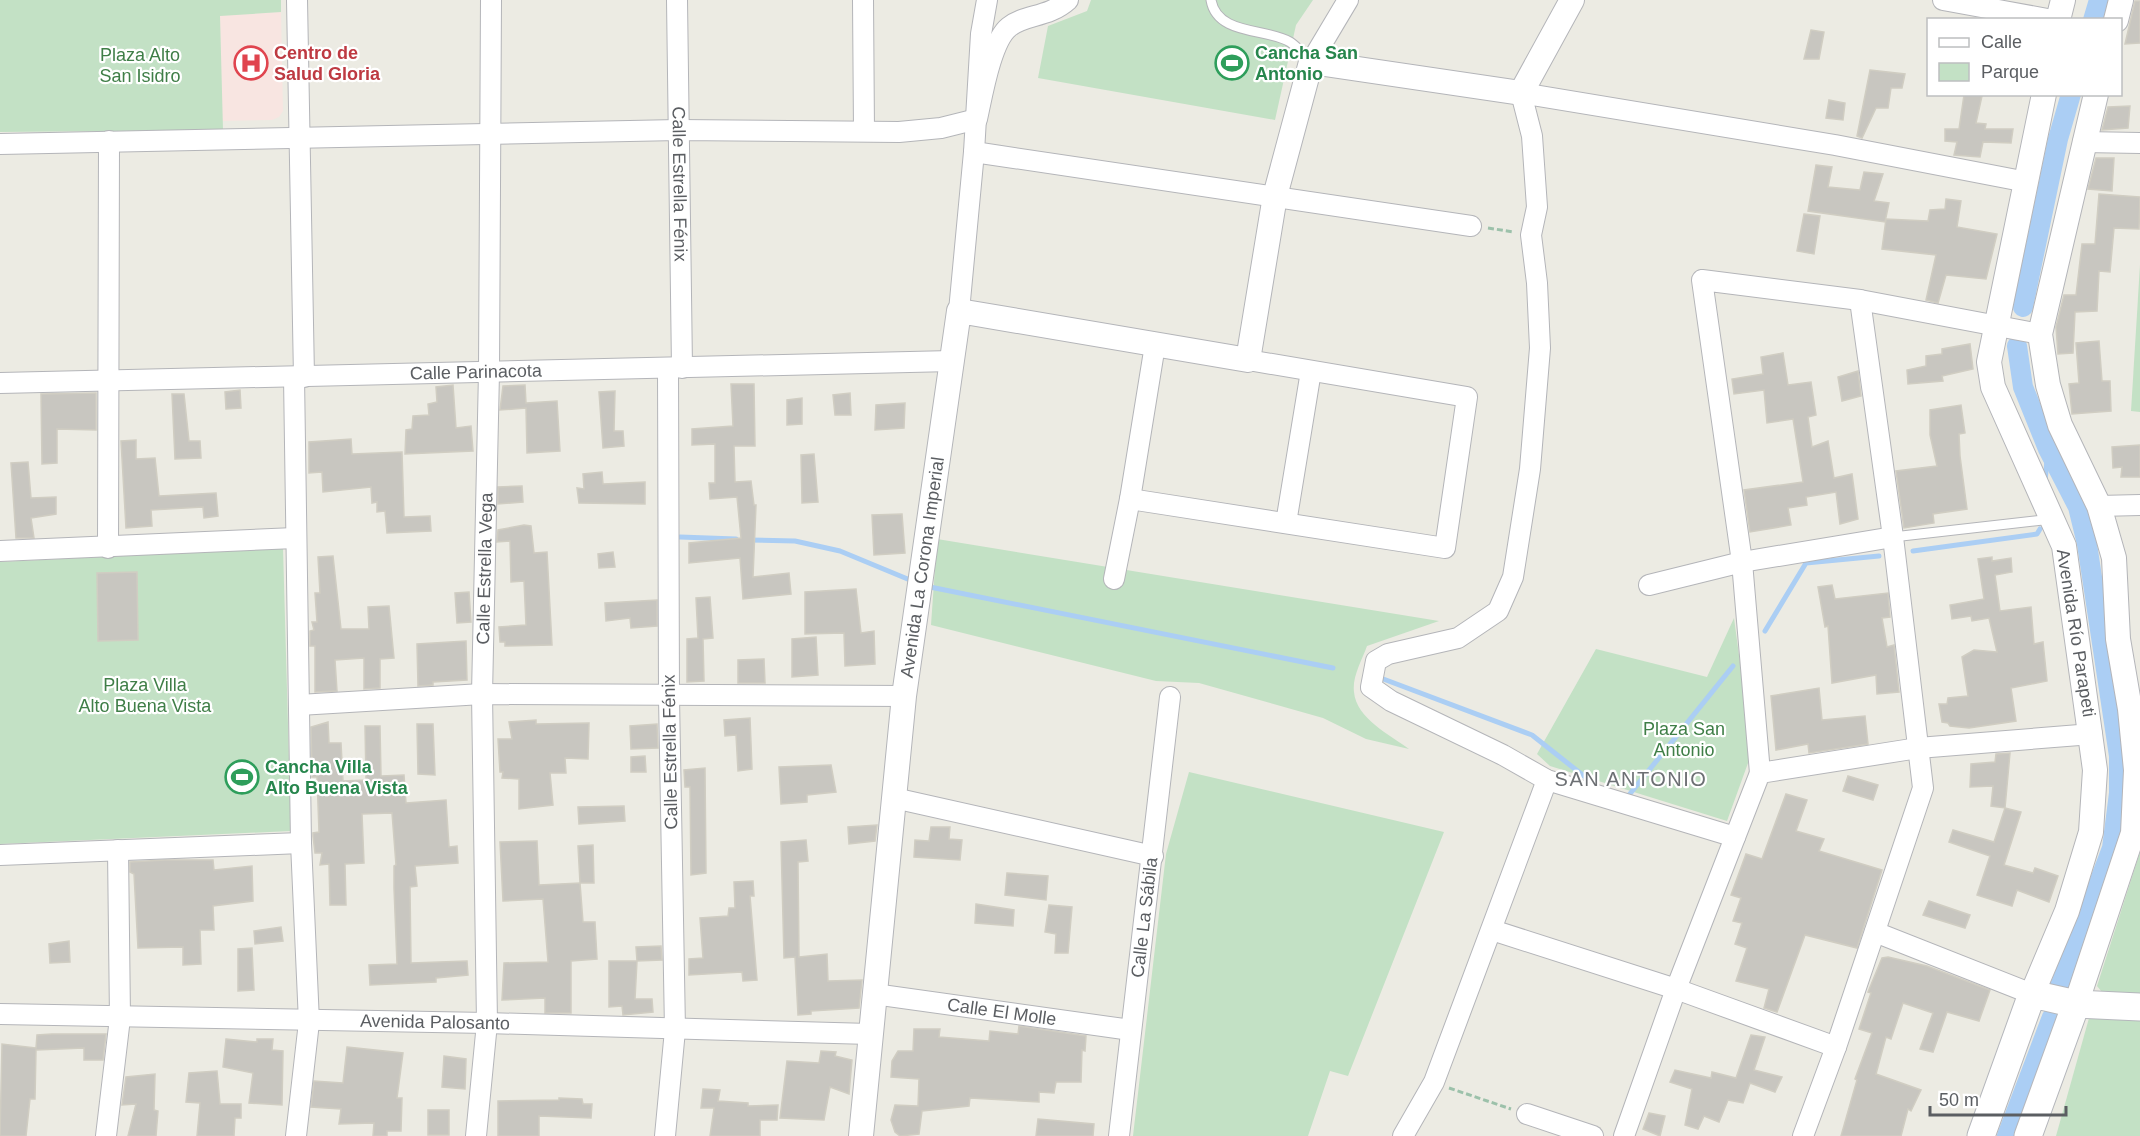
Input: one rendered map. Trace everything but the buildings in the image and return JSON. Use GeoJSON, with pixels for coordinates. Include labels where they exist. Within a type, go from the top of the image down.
{"type":"FeatureCollection","features":[{"type":"Feature","properties":{"kind":"main road"},"geometry":{"type":"LineString","coordinates":[[2032,994],[2076,1004],[2140,1006]]}},
{"type":"Feature","properties":{"kind":"main road","name":"Avenida Río Parapeti"},"geometry":{"type":"LineString","coordinates":[[1980,1135],[2032,994]]}},
{"type":"Feature","properties":{"kind":"main road"},"geometry":{"type":"LineString","coordinates":[[2028,1136],[2076,1004]]}},
{"type":"Feature","properties":{"kind":"street"},"geometry":{"type":"LineString","coordinates":[[296,1136],[309,1022],[301,843],[296,538],[299,377],[297,0]]}},
{"type":"Feature","properties":{"kind":"street","name":"Calle Estrella Vega"},"geometry":{"type":"LineString","coordinates":[[476,1136],[487,1023],[482,694],[489,372],[491,0]]}},
{"type":"Feature","properties":{"kind":"street","name":"Calle Estrella Fénix"},"geometry":{"type":"LineString","coordinates":[[665,1136],[675,1030],[669,697],[678,130],[677,0]]}},
{"type":"Feature","properties":{"kind":"street"},"geometry":{"type":"LineString","coordinates":[[863,0],[864,131]]}},
{"type":"Feature","properties":{"kind":"street","name":"Avenida La Corona Imperial"},"geometry":{"type":"LineString","coordinates":[[861,1136],[904,696],[959,311],[977,119],[981,33],[987,0]]}},
{"type":"Feature","properties":{"kind":"street"},"geometry":{"type":"LineString","coordinates":[[0,144],[492,133],[678,130],[864,131],[941,128],[977,119],[999,42],[1008,27],[1044,15],[1068,0]]}},
{"type":"Feature","properties":{"kind":"street"},"geometry":{"type":"LineString","coordinates":[[1248,360],[1275,196],[1311,63],[1348,0]]}},
{"type":"Feature","properties":{"kind":"street"},"geometry":{"type":"LineString","coordinates":[[1572,0],[1521,93],[1532,136],[1537,207],[1531,235],[1537,284],[1539,381],[1530,469],[1514,578],[1498,611],[1458,638],[1388,654],[1376,661],[1371,687],[1391,701],[1503,755],[1547,780],[1735,837]]}},
{"type":"Feature","properties":{"kind":"street"},"geometry":{"type":"LineString","coordinates":[[1943,0],[2043,18]]}},
{"type":"Feature","properties":{"kind":"street"},"geometry":{"type":"LineString","coordinates":[[2058,18],[2063,0]]}},
{"type":"Feature","properties":{"kind":"street"},"geometry":{"type":"LineString","coordinates":[[2116,18],[2121,0]]}},
{"type":"Feature","properties":{"kind":"street"},"geometry":{"type":"LineString","coordinates":[[1311,63],[1521,93],[1835,145],[2027,182]]}},
{"type":"Feature","properties":{"kind":"street","name":"Avenida Río Parapeti"},"geometry":{"type":"LineString","coordinates":[[2032,994],[2067,911],[2091,832],[2095,770],[2092,734],[2064,546],[2054,519],[1993,387],[1989,362],[2044,96]]}},
{"type":"Feature","properties":{"kind":"street"},"geometry":{"type":"LineString","coordinates":[[2076,1004],[2137,833],[2135,743],[2118,639],[2114,558],[2099,506],[2060,425],[2048,385],[2040,334],[2095,96]]}},
{"type":"Feature","properties":{"kind":"street"},"geometry":{"type":"LineString","coordinates":[[108,548],[109,141]]}},
{"type":"Feature","properties":{"kind":"street"},"geometry":{"type":"LineString","coordinates":[[2083,142],[2140,143]]}},
{"type":"Feature","properties":{"kind":"street"},"geometry":{"type":"LineString","coordinates":[[974,152],[1471,226]]}},
{"type":"Feature","properties":{"kind":"street"},"geometry":{"type":"LineString","coordinates":[[1624,1136],[1676,989],[1760,773],[1742,562],[1702,280],[1860,300],[2040,334]]}},
{"type":"Feature","properties":{"kind":"street"},"geometry":{"type":"LineString","coordinates":[[1803,1136],[1836,1047],[1923,788],[1893,537],[1860,300]]}},
{"type":"Feature","properties":{"kind":"street"},"geometry":{"type":"LineString","coordinates":[[959,311],[1467,397],[1445,548],[1130,499]]}},
{"type":"Feature","properties":{"kind":"street"},"geometry":{"type":"LineString","coordinates":[[1114,579],[1130,499],[1155,345]]}},
{"type":"Feature","properties":{"kind":"street","name":"Calle Parinacota"},"geometry":{"type":"LineString","coordinates":[[0,383],[952,361]]}},
{"type":"Feature","properties":{"kind":"street"},"geometry":{"type":"LineString","coordinates":[[1286,523],[1311,371]]}},
{"type":"Feature","properties":{"kind":"street"},"geometry":{"type":"LineString","coordinates":[[2099,506],[2140,505]]}},
{"type":"Feature","properties":{"kind":"street"},"geometry":{"type":"LineString","coordinates":[[1649,585],[1742,562],[1893,537]]}},
{"type":"Feature","properties":{"kind":"street"},"geometry":{"type":"LineString","coordinates":[[0,551],[296,538]]}},
{"type":"Feature","properties":{"kind":"street"},"geometry":{"type":"LineString","coordinates":[[299,705],[482,694],[669,697],[904,696]]}},
{"type":"Feature","properties":{"kind":"street","name":"Calle La Sábila"},"geometry":{"type":"LineString","coordinates":[[1119,1136],[1170,697]]}},
{"type":"Feature","properties":{"kind":"street"},"geometry":{"type":"LineString","coordinates":[[1760,773],[1918,748],[2092,734]]}},
{"type":"Feature","properties":{"kind":"street"},"geometry":{"type":"LineString","coordinates":[[1402,1136],[1434,1082],[1547,780]]}},
{"type":"Feature","properties":{"kind":"street"},"geometry":{"type":"LineString","coordinates":[[894,798],[1153,856]]}},
{"type":"Feature","properties":{"kind":"street"},"geometry":{"type":"LineString","coordinates":[[0,855],[301,843]]}},
{"type":"Feature","properties":{"kind":"street"},"geometry":{"type":"LineString","coordinates":[[106,1136],[120,1018],[118,850]]}},
{"type":"Feature","properties":{"kind":"street"},"geometry":{"type":"LineString","coordinates":[[1492,930],[1676,989],[1836,1047]]}},
{"type":"Feature","properties":{"kind":"street"},"geometry":{"type":"LineString","coordinates":[[1875,932],[2032,994]]}},
{"type":"Feature","properties":{"kind":"street","name":"Calle El Molle"},"geometry":{"type":"LineString","coordinates":[[874,994],[1131,1029]]}},
{"type":"Feature","properties":{"kind":"street","name":"Avenida Palosanto"},"geometry":{"type":"LineString","coordinates":[[0,1014],[309,1022],[487,1023],[870,1034]]}},
{"type":"Feature","properties":{"kind":"street"},"geometry":{"type":"LineString","coordinates":[[1527,1114],[1593,1136]]}},
{"type":"Feature","properties":{"kind":"lane"},"geometry":{"type":"LineString","coordinates":[[1211,0],[1225,21],[1242,29],[1290,42],[1311,63]]}},
{"type":"Feature","properties":{"kind":"lane"},"geometry":{"type":"LineString","coordinates":[[1893,537],[2054,519]]}},
{"type":"Feature","properties":{"kind":"path"},"geometry":{"type":"LineString","coordinates":[[1471,226],[1531,235]]}},
{"type":"Feature","properties":{"kind":"path"},"geometry":{"type":"LineString","coordinates":[[1434,1082],[1527,1114]]}},
{"type":"Feature","properties":{"kind":"shaded area","name":"Centro de Salud Gloria"},"geometry":{"type":"Polygon","coordinates":[[[281,12],[283,111],[279,117],[272,120],[222,121],[220,15],[281,12]]]}},
{"type":"Feature","properties":{"kind":"green space","name":"Plaza Alto San Isidro"},"geometry":{"type":"Polygon","coordinates":[[[0,0],[281,0],[281,12],[220,16],[223,130],[0,132],[0,0]]]}},
{"type":"Feature","properties":{"kind":"green space"},"geometry":{"type":"Polygon","coordinates":[[[1091,0],[1313,0],[1296,25],[1275,120],[1038,78],[1048,26],[1087,11],[1091,0]]]}},
{"type":"Feature","properties":{"kind":"green space"},"geometry":{"type":"Polygon","coordinates":[[[2140,265],[2140,412],[2131,411],[2140,265]]]}},
{"type":"Feature","properties":{"kind":"green space"},"geometry":{"type":"Polygon","coordinates":[[[937,539],[1439,621],[1367,646],[1354,680],[1356,701],[1367,718],[1409,749],[1366,739],[1323,718],[1199,683],[1156,681],[931,625],[937,539]]]}},
{"type":"Feature","properties":{"kind":"green space","name":"Plaza Villa Alto Buena Vista"},"geometry":{"type":"Polygon","coordinates":[[[283,548],[291,831],[0,844],[0,562],[283,548]]]}},
{"type":"Feature","properties":{"kind":"green space","name":"Plaza San Antonio"},"geometry":{"type":"Polygon","coordinates":[[[1734,618],[1752,752],[1727,821],[1550,766],[1537,754],[1596,649],[1707,677],[1734,618]]]}},
{"type":"Feature","properties":{"kind":"green space"},"geometry":{"type":"Polygon","coordinates":[[[1189,772],[1444,832],[1348,1076],[1330,1071],[1308,1136],[1133,1136],[1166,854],[1189,772]]]}},
{"type":"Feature","properties":{"kind":"green space"},"geometry":{"type":"Polygon","coordinates":[[[2140,852],[2140,999],[2107,998],[2097,986],[2140,852]]]}},
{"type":"Feature","properties":{"kind":"green space"},"geometry":{"type":"Polygon","coordinates":[[[2140,1017],[2140,1136],[2056,1136],[2089,1018],[2140,1017]]]}},
{"type":"Feature","properties":{"kind":"waterway"},"geometry":{"type":"LineString","coordinates":[[2094,18],[2099,0]]}},
{"type":"Feature","properties":{"kind":"waterway"},"geometry":{"type":"LineString","coordinates":[[2023,307],[2058,139],[2070,96]]}},
{"type":"Feature","properties":{"kind":"waterway"},"geometry":{"type":"LineString","coordinates":[[2017,346],[2023,387],[2048,449],[2078,507],[2087,544],[2119,756],[2119,793],[2112,848],[2059,989]]}},
{"type":"Feature","properties":{"kind":"waterway"},"geometry":{"type":"LineString","coordinates":[[2045,482],[2048,449]]}},
{"type":"Feature","properties":{"kind":"waterway"},"geometry":{"type":"LineString","coordinates":[[1913,551],[2037,534],[2040,529]]}},
{"type":"Feature","properties":{"kind":"waterway"},"geometry":{"type":"LineString","coordinates":[[680,537],[736,539]]}},
{"type":"Feature","properties":{"kind":"waterway"},"geometry":{"type":"LineString","coordinates":[[748,540],[795,541],[840,551],[910,580]]}},
{"type":"Feature","properties":{"kind":"waterway"},"geometry":{"type":"LineString","coordinates":[[1765,631],[1806,563],[1879,556]]}},
{"type":"Feature","properties":{"kind":"waterway"},"geometry":{"type":"LineString","coordinates":[[930,587],[1333,668]]}},
{"type":"Feature","properties":{"kind":"waterway"},"geometry":{"type":"LineString","coordinates":[[1623,798],[1629,795],[1733,666]]}},
{"type":"Feature","properties":{"kind":"waterway"},"geometry":{"type":"LineString","coordinates":[[1378,677],[1532,735],[1599,788]]}},
{"type":"Feature","properties":{"kind":"waterway"},"geometry":{"type":"LineString","coordinates":[[2007,1136],[2052,1017]]}},
{"type":"Feature","properties":{"kind":"place","name":"Centro de Salud Gloria"},"geometry":{"type":"Point","coordinates":[251,63]}},
{"type":"Feature","properties":{"kind":"place","name":"Cancha San Antonio"},"geometry":{"type":"Point","coordinates":[1232,63]}},
{"type":"Feature","properties":{"kind":"place","name":"Cancha Villa Alto Buena Vista"},"geometry":{"type":"Point","coordinates":[242,777]}},
{"type":"Feature","properties":{"kind":"district","name":"SAN ANTONIO"},"geometry":{"type":"Point","coordinates":[1631,779]}}]}
